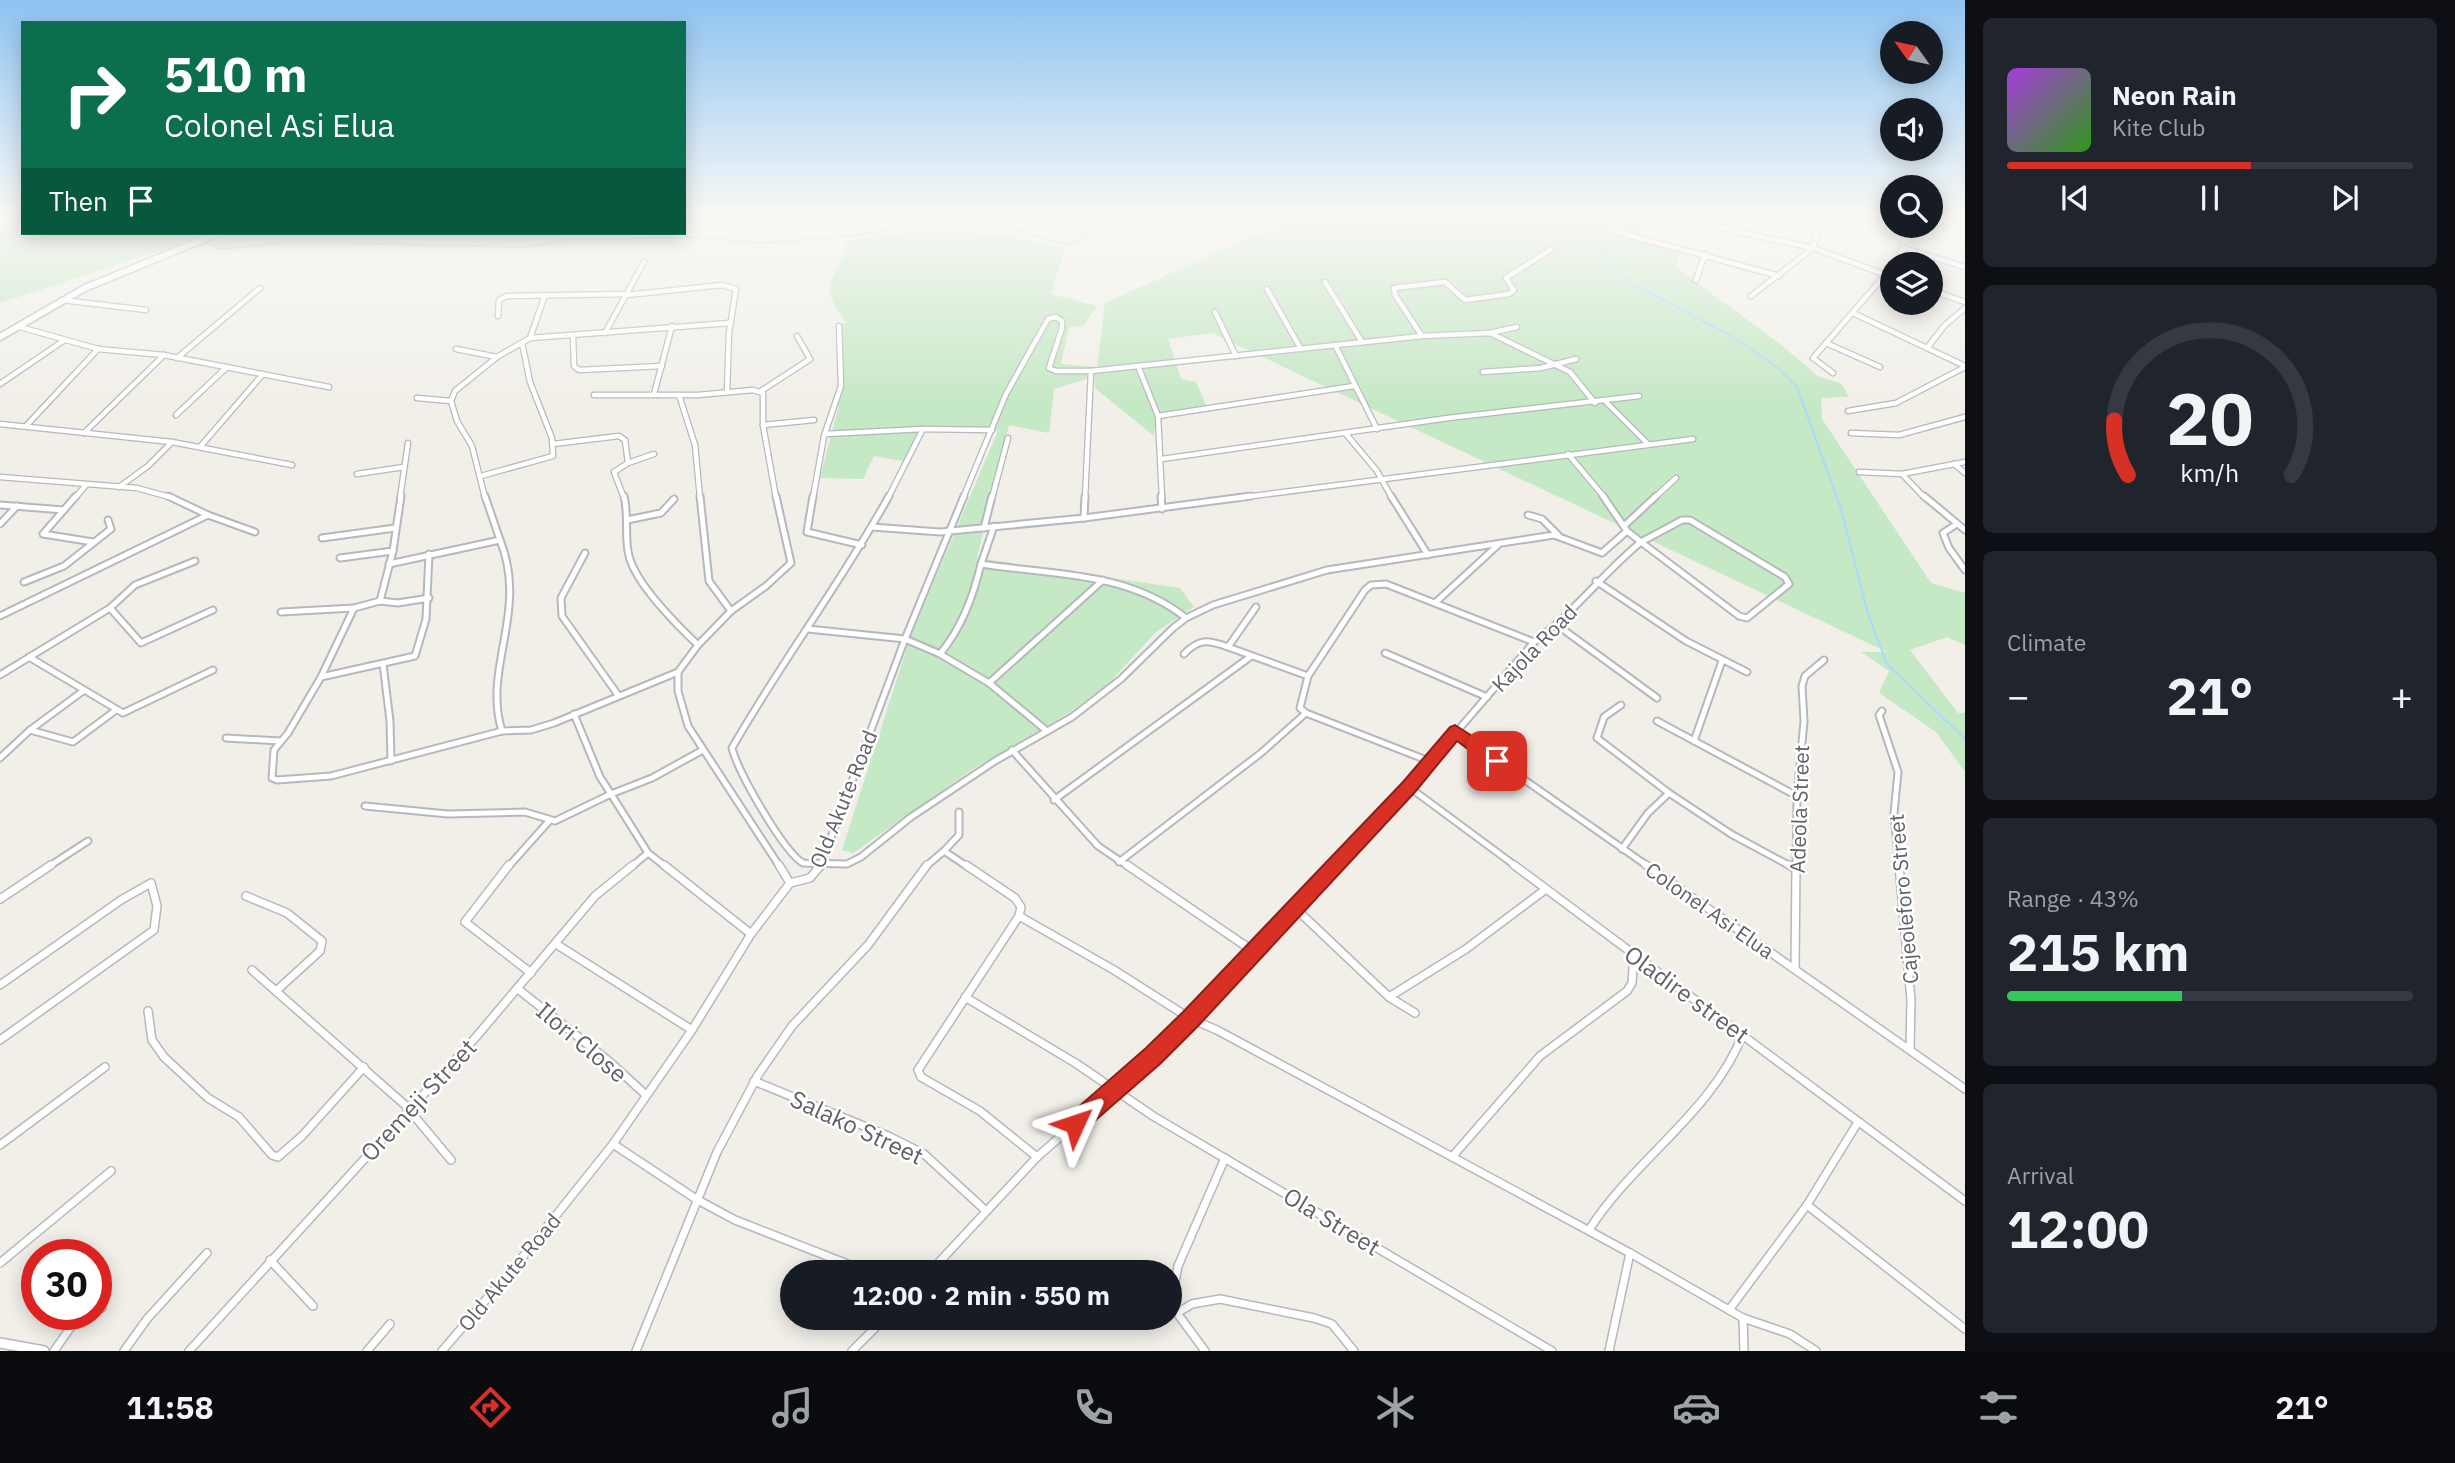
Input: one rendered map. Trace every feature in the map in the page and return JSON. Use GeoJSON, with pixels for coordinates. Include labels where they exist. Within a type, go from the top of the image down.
{"type":"FeatureCollection","features":[{"type":"Feature","properties":{"kind":"main road"},"geometry":{"type":"LineString","coordinates":[[0,337],[62,300],[110,279]]}},
{"type":"Feature","properties":{"kind":"street"},"geometry":{"type":"LineString","coordinates":[[604,333],[635,279]]}},
{"type":"Feature","properties":{"kind":"street"},"geometry":{"type":"LineString","coordinates":[[1422,336],[1395,295],[1394,288],[1445,282],[1465,300],[1509,294],[1514,290],[1507,279]]}},
{"type":"Feature","properties":{"kind":"street"},"geometry":{"type":"LineString","coordinates":[[1751,296],[1775,279]]}},
{"type":"Feature","properties":{"kind":"street"},"geometry":{"type":"LineString","coordinates":[[1325,282],[1362,342]]}},
{"type":"Feature","properties":{"kind":"street"},"geometry":{"type":"LineString","coordinates":[[1833,373],[1813,358],[1880,282]]}},
{"type":"Feature","properties":{"kind":"street"},"geometry":{"type":"LineString","coordinates":[[498,316],[501,298],[627,295],[731,286],[736,289],[730,323],[727,391]]}},
{"type":"Feature","properties":{"kind":"street"},"geometry":{"type":"LineString","coordinates":[[177,358],[260,288]]}},
{"type":"Feature","properties":{"kind":"street"},"geometry":{"type":"LineString","coordinates":[[1267,289],[1301,349]]}},
{"type":"Feature","properties":{"kind":"street"},"geometry":{"type":"LineString","coordinates":[[1943,294],[1965,302]]}},
{"type":"Feature","properties":{"kind":"street"},"geometry":{"type":"LineString","coordinates":[[530,338],[545,295]]}},
{"type":"Feature","properties":{"kind":"street"},"geometry":{"type":"LineString","coordinates":[[62,300],[146,310]]}},
{"type":"Feature","properties":{"kind":"street"},"geometry":{"type":"LineString","coordinates":[[1927,348],[1945,325],[1965,309]]}},
{"type":"Feature","properties":{"kind":"street"},"geometry":{"type":"LineString","coordinates":[[1215,312],[1236,356]]}},
{"type":"Feature","properties":{"kind":"street"},"geometry":{"type":"LineString","coordinates":[[1853,313],[1965,367]]}},
{"type":"Feature","properties":{"kind":"street"},"geometry":{"type":"LineString","coordinates":[[1048,319],[1056,317],[1062,321],[1063,327],[1057,348],[1049,362],[1049,368],[1056,371],[1091,371],[1422,336],[1490,333],[1517,327]]}},
{"type":"Feature","properties":{"kind":"street","name":"Old Akute Road"},"geometry":{"type":"LineString","coordinates":[[442,1351],[613,1144],[692,1031],[751,934],[790,883],[810,878],[821,866],[905,639],[950,530],[1014,377],[1048,319]]}},
{"type":"Feature","properties":{"kind":"street"},"geometry":{"type":"LineString","coordinates":[[502,731],[496,701],[497,677],[511,613],[507,559],[486,509],[481,476],[472,446],[457,421],[451,401],[459,386],[496,358],[530,338],[730,323]]}},
{"type":"Feature","properties":{"kind":"street"},"geometry":{"type":"LineString","coordinates":[[654,394],[672,326]]}},
{"type":"Feature","properties":{"kind":"street"},"geometry":{"type":"LineString","coordinates":[[839,326],[841,386],[825,434],[807,532],[862,545]]}},
{"type":"Feature","properties":{"kind":"street"},"geometry":{"type":"LineString","coordinates":[[20,327],[98,349],[164,355],[329,387]]}},
{"type":"Feature","properties":{"kind":"street"},"geometry":{"type":"LineString","coordinates":[[1490,333],[1575,376],[1595,403]]}},
{"type":"Feature","properties":{"kind":"street"},"geometry":{"type":"LineString","coordinates":[[573,335],[574,366],[579,370],[662,366]]}},
{"type":"Feature","properties":{"kind":"street"},"geometry":{"type":"LineString","coordinates":[[594,395],[761,391],[810,359],[797,336]]}},
{"type":"Feature","properties":{"kind":"street"},"geometry":{"type":"LineString","coordinates":[[0,384],[63,341]]}},
{"type":"Feature","properties":{"kind":"street"},"geometry":{"type":"LineString","coordinates":[[1826,343],[1881,367]]}},
{"type":"Feature","properties":{"kind":"street"},"geometry":{"type":"LineString","coordinates":[[481,476],[551,458],[553,444],[544,414],[527,375],[522,344]]}},
{"type":"Feature","properties":{"kind":"street"},"geometry":{"type":"LineString","coordinates":[[1335,345],[1377,429]]}},
{"type":"Feature","properties":{"kind":"street"},"geometry":{"type":"LineString","coordinates":[[26,426],[98,349]]}},
{"type":"Feature","properties":{"kind":"street"},"geometry":{"type":"LineString","coordinates":[[456,349],[496,358]]}},
{"type":"Feature","properties":{"kind":"street"},"geometry":{"type":"LineString","coordinates":[[84,433],[164,355]]}},
{"type":"Feature","properties":{"kind":"street"},"geometry":{"type":"LineString","coordinates":[[1483,372],[1541,368],[1576,359]]}},
{"type":"Feature","properties":{"kind":"street"},"geometry":{"type":"LineString","coordinates":[[1138,366],[1158,416],[1162,458],[1162,509]]}},
{"type":"Feature","properties":{"kind":"street"},"geometry":{"type":"LineString","coordinates":[[176,415],[226,367]]}},
{"type":"Feature","properties":{"kind":"street"},"geometry":{"type":"LineString","coordinates":[[1848,411],[1872,410],[1896,404],[1965,367]]}},
{"type":"Feature","properties":{"kind":"street"},"geometry":{"type":"LineString","coordinates":[[1084,518],[1091,371]]}},
{"type":"Feature","properties":{"kind":"street"},"geometry":{"type":"LineString","coordinates":[[200,447],[263,374]]}},
{"type":"Feature","properties":{"kind":"street"},"geometry":{"type":"LineString","coordinates":[[1158,416],[1354,386]]}},
{"type":"Feature","properties":{"kind":"street"},"geometry":{"type":"LineString","coordinates":[[761,391],[763,425],[778,511],[792,558],[788,568],[731,611],[698,645],[678,672],[676,687],[680,705],[701,751],[741,806],[790,883]]}},
{"type":"Feature","properties":{"kind":"street"},"geometry":{"type":"LineString","coordinates":[[679,395],[695,445],[709,581],[731,611]]}},
{"type":"Feature","properties":{"kind":"street"},"geometry":{"type":"LineString","coordinates":[[1162,458],[1639,396]]}},
{"type":"Feature","properties":{"kind":"street"},"geometry":{"type":"LineString","coordinates":[[416,398],[451,401]]}},
{"type":"Feature","properties":{"kind":"street"},"geometry":{"type":"LineString","coordinates":[[1606,402],[1648,444]]}},
{"type":"Feature","properties":{"kind":"street"},"geometry":{"type":"LineString","coordinates":[[1851,433],[1899,435],[1965,417]]}},
{"type":"Feature","properties":{"kind":"street"},"geometry":{"type":"LineString","coordinates":[[763,425],[814,420]]}},
{"type":"Feature","properties":{"kind":"street"},"geometry":{"type":"LineString","coordinates":[[0,424],[172,442],[292,465]]}},
{"type":"Feature","properties":{"kind":"street"},"geometry":{"type":"LineString","coordinates":[[825,434],[922,429],[992,430]]}},
{"type":"Feature","properties":{"kind":"street"},"geometry":{"type":"LineString","coordinates":[[922,429],[909,460],[862,545],[753,711],[732,748],[735,760],[770,822],[798,860],[821,866],[847,864],[861,857],[911,817],[1012,750],[1072,717],[1121,679],[1138,660],[1186,618],[1236,597],[1327,570],[1559,536]]}},
{"type":"Feature","properties":{"kind":"street"},"geometry":{"type":"LineString","coordinates":[[1346,435],[1377,471],[1428,555]]}},
{"type":"Feature","properties":{"kind":"street"},"geometry":{"type":"LineString","coordinates":[[553,444],[619,436],[625,440],[628,463]]}},
{"type":"Feature","properties":{"kind":"street"},"geometry":{"type":"LineString","coordinates":[[984,528],[1009,438]]}},
{"type":"Feature","properties":{"kind":"street"},"geometry":{"type":"LineString","coordinates":[[872,527],[950,530],[1084,518],[1693,439]]}},
{"type":"Feature","properties":{"kind":"street"},"geometry":{"type":"LineString","coordinates":[[119,487],[148,466],[172,442]]}},
{"type":"Feature","properties":{"kind":"street"},"geometry":{"type":"LineString","coordinates":[[380,601],[393,551],[408,443]]}},
{"type":"Feature","properties":{"kind":"street"},"geometry":{"type":"LineString","coordinates":[[654,454],[628,463],[617,469],[614,475],[625,500],[629,557],[649,591],[672,620],[698,645]]}},
{"type":"Feature","properties":{"kind":"street"},"geometry":{"type":"LineString","coordinates":[[1568,454],[1625,529],[1743,618],[1747,618],[1789,584],[1785,577],[1695,522],[1682,520]]}},
{"type":"Feature","properties":{"kind":"street"},"geometry":{"type":"LineString","coordinates":[[1859,472],[1902,474],[1965,462]]}},
{"type":"Feature","properties":{"kind":"street"},"geometry":{"type":"LineString","coordinates":[[1954,464],[1965,472]]}},
{"type":"Feature","properties":{"kind":"street"},"geometry":{"type":"LineString","coordinates":[[357,474],[404,467]]}},
{"type":"Feature","properties":{"kind":"street"},"geometry":{"type":"LineString","coordinates":[[1902,474],[1929,502],[1965,530]]}},
{"type":"Feature","properties":{"kind":"street"},"geometry":{"type":"LineString","coordinates":[[0,477],[119,487],[171,497],[208,515],[255,532]]}},
{"type":"Feature","properties":{"kind":"street"},"geometry":{"type":"LineString","coordinates":[[1528,515],[1548,523],[1559,536],[1602,553],[1676,478]]}},
{"type":"Feature","properties":{"kind":"street"},"geometry":{"type":"LineString","coordinates":[[86,485],[43,534],[93,542]]}},
{"type":"Feature","properties":{"kind":"street"},"geometry":{"type":"LineString","coordinates":[[627,520],[661,513],[671,507],[674,499]]}},
{"type":"Feature","properties":{"kind":"street"},"geometry":{"type":"LineString","coordinates":[[0,505],[64,510]]}},
{"type":"Feature","properties":{"kind":"street"},"geometry":{"type":"LineString","coordinates":[[0,524],[17,506]]}},
{"type":"Feature","properties":{"kind":"street"},"geometry":{"type":"LineString","coordinates":[[0,616],[208,515]]}},
{"type":"Feature","properties":{"kind":"street"},"geometry":{"type":"LineString","coordinates":[[24,582],[64,566],[111,529],[108,520]]}},
{"type":"Feature","properties":{"kind":"street","name":"Kajola Road"},"geometry":{"type":"LineString","coordinates":[[941,1260],[1037,1157],[1191,1019],[1409,787],[1534,642],[1557,625],[1596,582],[1641,542],[1682,520]]}},
{"type":"Feature","properties":{"kind":"street"},"geometry":{"type":"LineString","coordinates":[[1957,524],[1942,533],[1965,570]]}},
{"type":"Feature","properties":{"kind":"street"},"geometry":{"type":"LineString","coordinates":[[940,654],[961,624],[972,599],[994,526]]}},
{"type":"Feature","properties":{"kind":"street"},"geometry":{"type":"LineString","coordinates":[[322,538],[395,528]]}},
{"type":"Feature","properties":{"kind":"street"},"geometry":{"type":"LineString","coordinates":[[389,564],[500,540]]}},
{"type":"Feature","properties":{"kind":"street"},"geometry":{"type":"LineString","coordinates":[[1436,602],[1499,544]]}},
{"type":"Feature","properties":{"kind":"street"},"geometry":{"type":"LineString","coordinates":[[340,558],[393,551]]}},
{"type":"Feature","properties":{"kind":"street"},"geometry":{"type":"LineString","coordinates":[[585,553],[565,587],[561,598],[562,616],[618,695]]}},
{"type":"Feature","properties":{"kind":"street"},"geometry":{"type":"LineString","coordinates":[[321,677],[412,658],[417,654],[429,598],[429,555]]}},
{"type":"Feature","properties":{"kind":"street"},"geometry":{"type":"LineString","coordinates":[[0,676],[110,608],[135,585],[195,561]]}},
{"type":"Feature","properties":{"kind":"street"},"geometry":{"type":"LineString","coordinates":[[981,564],[1103,580],[1161,598],[1186,618]]}},
{"type":"Feature","properties":{"kind":"street"},"geometry":{"type":"LineString","coordinates":[[989,683],[1103,580]]}},
{"type":"Feature","properties":{"kind":"street"},"geometry":{"type":"LineString","coordinates":[[1596,582],[1686,641],[1747,672]]}},
{"type":"Feature","properties":{"kind":"street"},"geometry":{"type":"LineString","coordinates":[[1429,761],[1306,713],[1300,708],[1308,676],[1371,585],[1385,584],[1534,642]]}},
{"type":"Feature","properties":{"kind":"street"},"geometry":{"type":"LineString","coordinates":[[281,612],[354,608],[380,601],[398,603],[429,598]]}},
{"type":"Feature","properties":{"kind":"street"},"geometry":{"type":"LineString","coordinates":[[1228,647],[1256,607]]}},
{"type":"Feature","properties":{"kind":"street"},"geometry":{"type":"LineString","coordinates":[[110,608],[141,643],[213,610]]}},
{"type":"Feature","properties":{"kind":"street"},"geometry":{"type":"LineString","coordinates":[[354,608],[321,677],[288,733],[274,750],[272,778],[277,780],[331,776],[460,740],[502,731],[531,730],[678,672]]}},
{"type":"Feature","properties":{"kind":"street"},"geometry":{"type":"LineString","coordinates":[[1557,625],[1590,646],[1657,698]]}},
{"type":"Feature","properties":{"kind":"street"},"geometry":{"type":"LineString","coordinates":[[808,629],[905,639],[940,654],[989,683],[1047,732]]}},
{"type":"Feature","properties":{"kind":"street"},"geometry":{"type":"LineString","coordinates":[[1184,654],[1196,640],[1201,639],[1308,676]]}},
{"type":"Feature","properties":{"kind":"street"},"geometry":{"type":"LineString","coordinates":[[1385,653],[1487,697]]}},
{"type":"Feature","properties":{"kind":"street"},"geometry":{"type":"LineString","coordinates":[[29,657],[123,713],[214,670]]}},
{"type":"Feature","properties":{"kind":"street"},"geometry":{"type":"LineString","coordinates":[[1054,800],[1250,657]]}},
{"type":"Feature","properties":{"kind":"street","name":"Adeola Street"},"geometry":{"type":"LineString","coordinates":[[1795,969],[1797,796],[1804,721],[1802,686],[1805,676],[1824,660]]}},
{"type":"Feature","properties":{"kind":"street"},"geometry":{"type":"LineString","coordinates":[[1695,741],[1722,661]]}},
{"type":"Feature","properties":{"kind":"street"},"geometry":{"type":"LineString","coordinates":[[383,664],[390,720],[391,761]]}},
{"type":"Feature","properties":{"kind":"street"},"geometry":{"type":"LineString","coordinates":[[0,758],[30,730],[83,691]]}},
{"type":"Feature","properties":{"kind":"street"},"geometry":{"type":"LineString","coordinates":[[1621,705],[1612,707],[1606,714],[1597,738],[1710,822],[1759,852],[1796,869]]}},
{"type":"Feature","properties":{"kind":"street"},"geometry":{"type":"LineString","coordinates":[[30,730],[74,742],[116,710]]}},
{"type":"Feature","properties":{"kind":"street","name":"Cajeoleforo Street"},"geometry":{"type":"LineString","coordinates":[[1882,712],[1879,715],[1898,772],[1894,813],[1911,1000],[1910,1049]]}},
{"type":"Feature","properties":{"kind":"street"},"geometry":{"type":"LineString","coordinates":[[1119,862],[1261,753],[1306,713]]}},
{"type":"Feature","properties":{"kind":"street"},"geometry":{"type":"LineString","coordinates":[[573,714],[587,738],[605,786],[648,852],[751,934]]}},
{"type":"Feature","properties":{"kind":"street"},"geometry":{"type":"LineString","coordinates":[[1657,721],[1797,796]]}},
{"type":"Feature","properties":{"kind":"street","name":"Colonel Asi Elua"},"geometry":{"type":"LineString","coordinates":[[1455,732],[1965,1089]]}},
{"type":"Feature","properties":{"kind":"street"},"geometry":{"type":"LineString","coordinates":[[226,738],[281,741]]}},
{"type":"Feature","properties":{"kind":"street"},"geometry":{"type":"LineString","coordinates":[[1012,750],[1098,846],[1253,950]]}},
{"type":"Feature","properties":{"kind":"street"},"geometry":{"type":"LineString","coordinates":[[365,806],[448,814],[525,812],[560,821],[611,794],[652,778],[701,751]]}},
{"type":"Feature","properties":{"kind":"street","name":"Oladire street"},"geometry":{"type":"LineString","coordinates":[[1409,787],[1965,1201]]}},
{"type":"Feature","properties":{"kind":"street"},"geometry":{"type":"LineString","coordinates":[[1622,849],[1648,813],[1669,793]]}},
{"type":"Feature","properties":{"kind":"street"},"geometry":{"type":"LineString","coordinates":[[636,1351],[715,1154],[754,1081],[783,1037],[818,996],[849,968],[933,858],[959,835],[959,812]]}},
{"type":"Feature","properties":{"kind":"street"},"geometry":{"type":"LineString","coordinates":[[531,973],[466,922],[497,879],[550,820]]}},
{"type":"Feature","properties":{"kind":"street"},"geometry":{"type":"LineString","coordinates":[[0,899],[89,841]]}},
{"type":"Feature","properties":{"kind":"street"},"geometry":{"type":"LineString","coordinates":[[944,850],[1015,898],[1021,907],[1019,916],[918,1070],[921,1077],[980,1111],[1037,1157]]}},
{"type":"Feature","properties":{"kind":"street","name":"Oremeji Street"},"geometry":{"type":"LineString","coordinates":[[189,1351],[410,1111],[518,989],[595,896],[648,852]]}},
{"type":"Feature","properties":{"kind":"street"},"geometry":{"type":"LineString","coordinates":[[0,985],[121,900],[151,883],[155,889],[159,917],[154,930],[0,1041]]}},
{"type":"Feature","properties":{"kind":"street"},"geometry":{"type":"LineString","coordinates":[[1389,997],[1466,949],[1546,889]]}},
{"type":"Feature","properties":{"kind":"street"},"geometry":{"type":"LineString","coordinates":[[246,896],[276,905],[305,923],[322,941],[320,951],[276,990]]}},
{"type":"Feature","properties":{"kind":"street"},"geometry":{"type":"LineString","coordinates":[[1294,907],[1389,997],[1415,1013]]}},
{"type":"Feature","properties":{"kind":"street"},"geometry":{"type":"LineString","coordinates":[[1019,916],[1136,983],[1191,1019],[1217,1030],[1589,1230],[1743,1318],[1790,1334],[1816,1351]]}},
{"type":"Feature","properties":{"kind":"street"},"geometry":{"type":"LineString","coordinates":[[555,944],[692,1031]]}},
{"type":"Feature","properties":{"kind":"street"},"geometry":{"type":"LineString","coordinates":[[1452,1157],[1541,1056],[1627,991],[1632,983],[1634,955]]}},
{"type":"Feature","properties":{"kind":"street"},"geometry":{"type":"LineString","coordinates":[[252,970],[364,1067],[410,1111],[451,1160]]}},
{"type":"Feature","properties":{"kind":"street","name":"Ilori Close"},"geometry":{"type":"LineString","coordinates":[[518,989],[611,1063],[646,1095]]}},
{"type":"Feature","properties":{"kind":"street"},"geometry":{"type":"LineString","coordinates":[[965,997],[1067,1058],[1112,1091]]}},
{"type":"Feature","properties":{"kind":"street"},"geometry":{"type":"LineString","coordinates":[[148,1011],[152,1040],[164,1057],[208,1098],[239,1117],[272,1155],[278,1157],[302,1136],[364,1067]]}},
{"type":"Feature","properties":{"kind":"street"},"geometry":{"type":"LineString","coordinates":[[1589,1230],[1608,1200],[1684,1124],[1723,1076],[1729,1058],[1736,1052],[1743,1034]]}},
{"type":"Feature","properties":{"kind":"street"},"geometry":{"type":"LineString","coordinates":[[0,1145],[105,1067]]}},
{"type":"Feature","properties":{"kind":"street","name":"Salako Street"},"geometry":{"type":"LineString","coordinates":[[754,1081],[888,1136],[924,1154],[985,1210]]}},
{"type":"Feature","properties":{"kind":"street","name":"Ola Street"},"geometry":{"type":"LineString","coordinates":[[1112,1091],[1552,1351]]}},
{"type":"Feature","properties":{"kind":"street"},"geometry":{"type":"LineString","coordinates":[[1729,1310],[1807,1205],[1858,1122]]}},
{"type":"Feature","properties":{"kind":"street"},"geometry":{"type":"LineString","coordinates":[[613,1144],[696,1199],[735,1220],[837,1260]]}},
{"type":"Feature","properties":{"kind":"street"},"geometry":{"type":"LineString","coordinates":[[1182,1262],[1203,1205],[1225,1158]]}},
{"type":"Feature","properties":{"kind":"street"},"geometry":{"type":"LineString","coordinates":[[0,1264],[111,1171]]}},
{"type":"Feature","properties":{"kind":"street"},"geometry":{"type":"LineString","coordinates":[[1807,1205],[1965,1329]]}},
{"type":"Feature","properties":{"kind":"street"},"geometry":{"type":"LineString","coordinates":[[124,1351],[147,1319],[207,1253]]}},
{"type":"Feature","properties":{"kind":"street"},"geometry":{"type":"LineString","coordinates":[[1609,1351],[1630,1253]]}},
{"type":"Feature","properties":{"kind":"street"},"geometry":{"type":"LineString","coordinates":[[270,1260],[313,1306]]}},
{"type":"Feature","properties":{"kind":"street"},"geometry":{"type":"LineString","coordinates":[[1182,1308],[1220,1299],[1314,1318],[1332,1324],[1354,1351]]}},
{"type":"Feature","properties":{"kind":"street"},"geometry":{"type":"LineString","coordinates":[[1743,1318],[1745,1351]]}},
{"type":"Feature","properties":{"kind":"street"},"geometry":{"type":"LineString","coordinates":[[1182,1322],[1205,1351]]}},
{"type":"Feature","properties":{"kind":"street"},"geometry":{"type":"LineString","coordinates":[[367,1351],[390,1324]]}},
{"type":"Feature","properties":{"kind":"street"},"geometry":{"type":"LineString","coordinates":[[54,1351],[69,1330]]}},
{"type":"Feature","properties":{"kind":"street"},"geometry":{"type":"LineString","coordinates":[[852,1351],[873,1330]]}},
{"type":"Feature","properties":{"kind":"street"},"geometry":{"type":"LineString","coordinates":[[0,1343],[20,1350],[44,1351]]}},
{"type":"Feature","properties":{"kind":"green space"},"geometry":{"type":"Polygon","coordinates":[[[0,279],[73,279],[0,303],[0,279]]]}},
{"type":"Feature","properties":{"kind":"green space"},"geometry":{"type":"Polygon","coordinates":[[[832,279],[1056,279],[1051,294],[1097,306],[1083,326],[1069,327],[1061,364],[1097,367],[1105,303],[1158,279],[1692,279],[1819,377],[1841,383],[1849,397],[1821,398],[1822,419],[1931,583],[1965,593],[1965,645],[1947,637],[1910,650],[1958,713],[1965,713],[1965,772],[1936,732],[1879,693],[1889,671],[1861,652],[1887,652],[1212,333],[1168,339],[1181,379],[1196,382],[1206,405],[1156,416],[1154,436],[1095,388],[1094,371],[1086,379],[1054,389],[1049,433],[1009,425],[977,558],[1180,588],[1194,607],[1156,632],[1110,682],[1070,712],[973,769],[853,853],[842,850],[910,638],[998,431],[927,426],[907,462],[874,456],[863,479],[820,478],[842,393],[837,325],[847,323],[831,298],[832,279]]]}},
{"type":"Feature","properties":{"kind":"waterway"},"geometry":{"type":"LineString","coordinates":[[1626,279],[1733,337],[1777,367],[1797,387],[1841,509],[1868,614],[1887,664],[1965,739]]}},
{"type":"Feature","properties":{"kind":"route"},"geometry":{"type":"LineString","coordinates":[[1075,1124],[1191,1019],[1409,787],[1455,732],[1497,761]]}}]}
